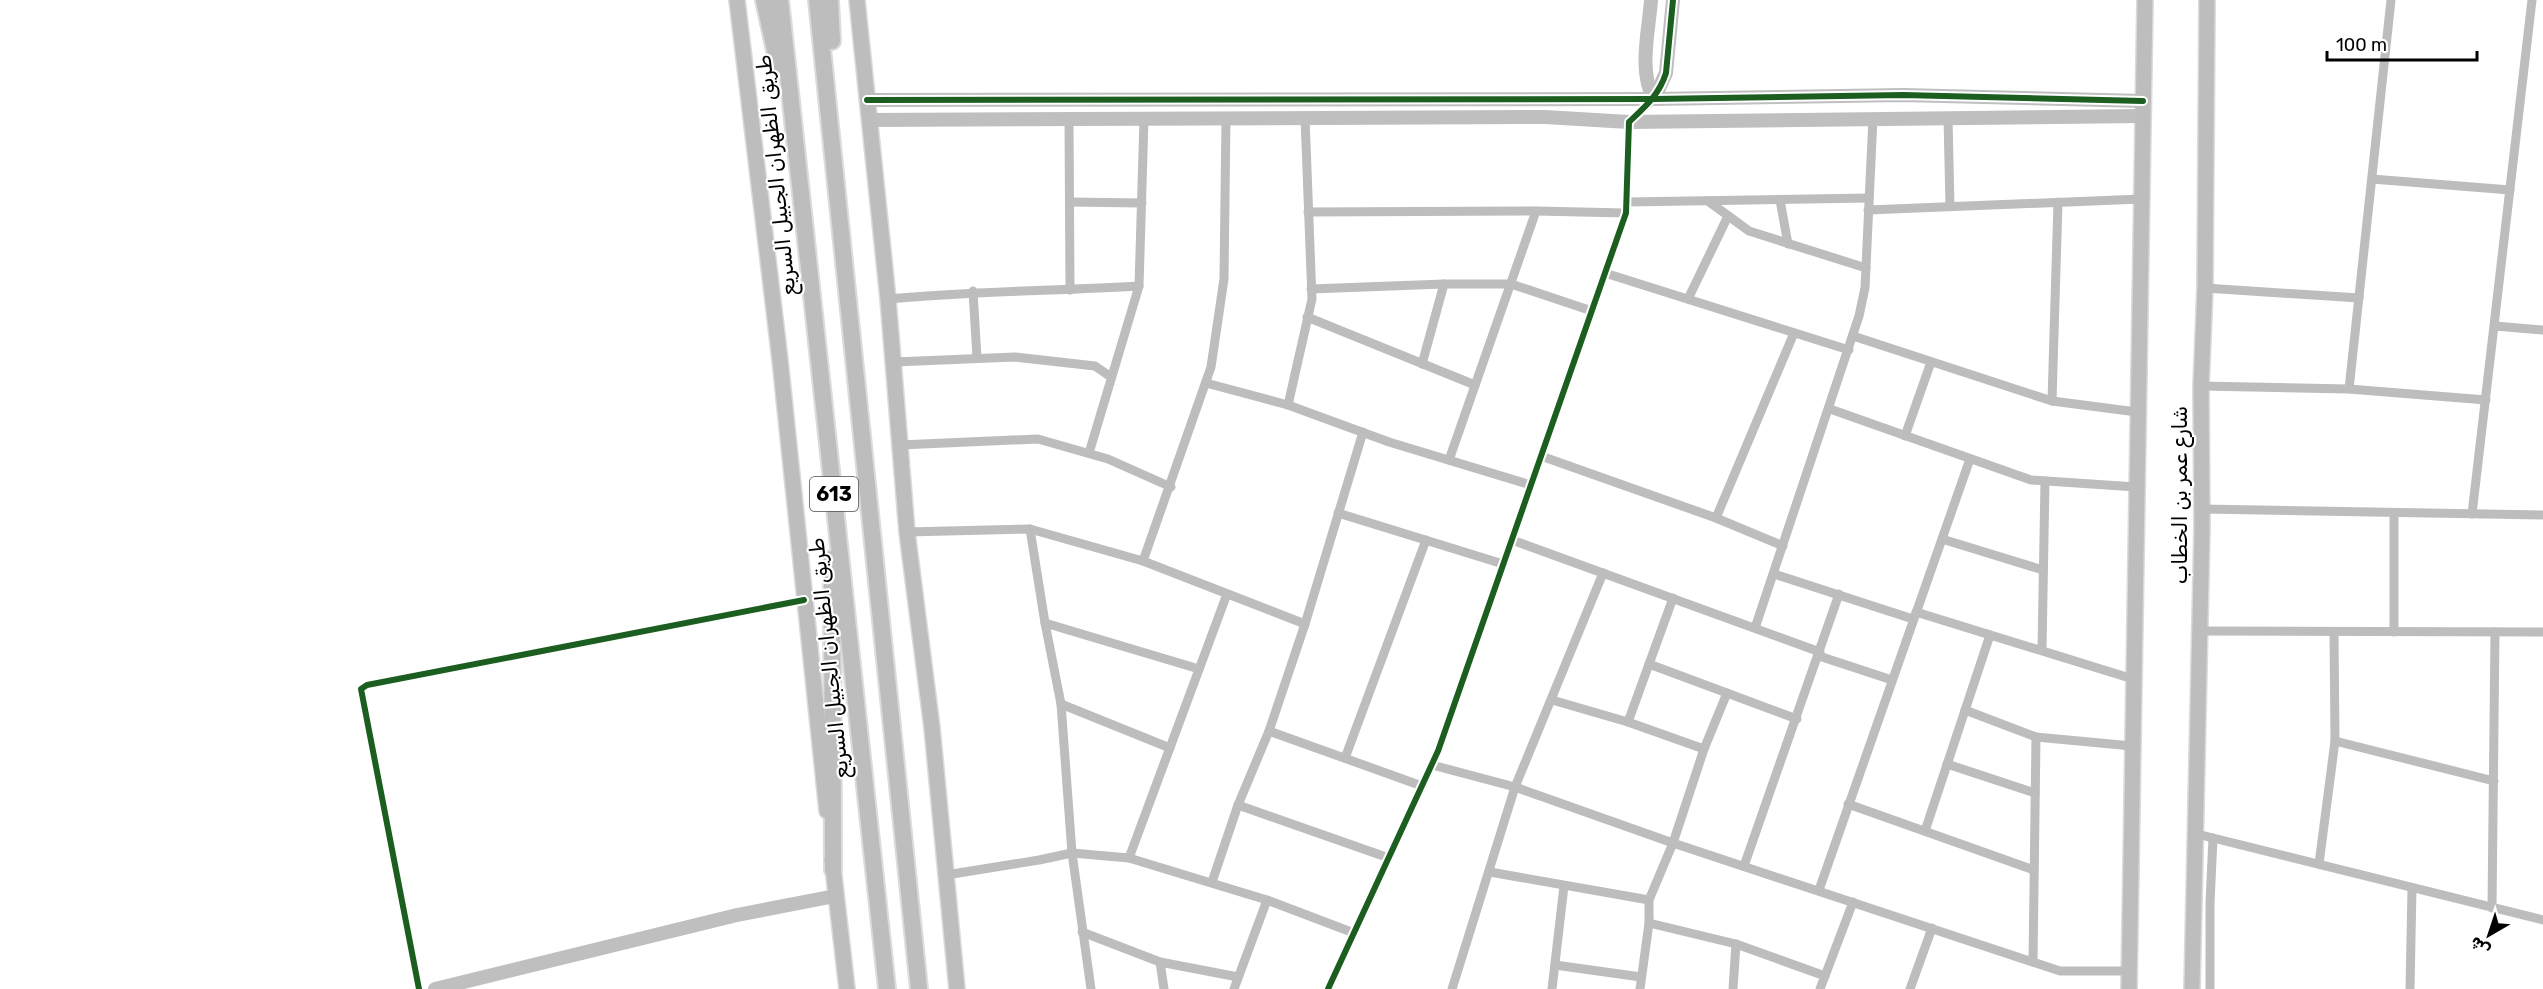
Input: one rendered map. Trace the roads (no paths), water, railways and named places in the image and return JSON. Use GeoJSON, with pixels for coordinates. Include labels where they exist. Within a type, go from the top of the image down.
{"type":"FeatureCollection","features":[{"type":"Feature","properties":{"kind":"highway"},"geometry":{"type":"LineString","coordinates":[[764,0],[794,140]]}},
{"type":"Feature","properties":{"kind":"highway","name":"طريق الظهران الجبيل السريع"},"geometry":{"type":"LineString","coordinates":[[780,0],[887,989]]}},
{"type":"Feature","properties":{"kind":"highway","name":"613"},"geometry":{"type":"LineString","coordinates":[[817,0],[914,940],[921,989]]}},
{"type":"Feature","properties":{"kind":"highway"},"geometry":{"type":"LineString","coordinates":[[830,0],[840,207]]}},
{"type":"Feature","properties":{"kind":"highway"},"geometry":{"type":"LineString","coordinates":[[832,471],[833,870]]}},
{"type":"Feature","properties":{"kind":"main road","name":"613"},"geometry":{"type":"LineString","coordinates":[[737,0],[780,360],[835,896],[847,989]]}},
{"type":"Feature","properties":{"kind":"main road"},"geometry":{"type":"LineString","coordinates":[[857,0],[894,362],[907,532],[932,728],[957,989]]}},
{"type":"Feature","properties":{"kind":"main road","name":"شارع عمر بن الخطاب"},"geometry":{"type":"LineString","coordinates":[[2129,989],[2145,0]]}},
{"type":"Feature","properties":{"kind":"main road","name":"شارع عمر بن الخطاب"},"geometry":{"type":"LineString","coordinates":[[2192,989],[2203,509],[2201,386],[2205,288],[2207,0]]}},
{"type":"Feature","properties":{"kind":"street"},"geometry":{"type":"LineString","coordinates":[[1651,0],[1646,73],[1647,88],[1654,99]]}},
{"type":"Feature","properties":{"kind":"street"},"geometry":{"type":"LineString","coordinates":[[1328,989],[1432,765],[1592,311],[1627,208],[1629,122],[1654,99],[1666,74],[1673,0]]}},
{"type":"Feature","properties":{"kind":"street"},"geometry":{"type":"LineString","coordinates":[[2349,388],[2391,0]]}},
{"type":"Feature","properties":{"kind":"street"},"geometry":{"type":"LineString","coordinates":[[2472,514],[2532,0]]}},
{"type":"Feature","properties":{"kind":"street"},"geometry":{"type":"LineString","coordinates":[[867,100],[1654,99],[1903,95],[2143,109]]}},
{"type":"Feature","properties":{"kind":"street"},"geometry":{"type":"LineString","coordinates":[[1026,100],[1026,120]]}},
{"type":"Feature","properties":{"kind":"street"},"geometry":{"type":"LineString","coordinates":[[869,120],[1545,117],[1629,122],[1948,118],[2143,109]]}},
{"type":"Feature","properties":{"kind":"street"},"geometry":{"type":"LineString","coordinates":[[1143,561],[1171,487],[1211,367],[1224,279],[1227,118]]}},
{"type":"Feature","properties":{"kind":"street"},"geometry":{"type":"LineString","coordinates":[[1288,405],[1311,289],[1305,118]]}},
{"type":"Feature","properties":{"kind":"street"},"geometry":{"type":"LineString","coordinates":[[1755,628],[1849,350],[1865,288],[1873,118]]}},
{"type":"Feature","properties":{"kind":"street"},"geometry":{"type":"LineString","coordinates":[[1948,118],[1950,206]]}},
{"type":"Feature","properties":{"kind":"street"},"geometry":{"type":"LineString","coordinates":[[1069,119],[1070,290]]}},
{"type":"Feature","properties":{"kind":"street"},"geometry":{"type":"LineString","coordinates":[[1089,453],[1139,286],[1144,119]]}},
{"type":"Feature","properties":{"kind":"street"},"geometry":{"type":"LineString","coordinates":[[2372,179],[2510,190]]}},
{"type":"Feature","properties":{"kind":"street"},"geometry":{"type":"LineString","coordinates":[[1308,212],[1536,211],[1627,208],[1708,201],[1869,198]]}},
{"type":"Feature","properties":{"kind":"street"},"geometry":{"type":"LineString","coordinates":[[1868,210],[2141,199]]}},
{"type":"Feature","properties":{"kind":"street"},"geometry":{"type":"LineString","coordinates":[[1780,200],[1788,244]]}},
{"type":"Feature","properties":{"kind":"street"},"geometry":{"type":"LineString","coordinates":[[1708,201],[1749,231],[1866,268]]}},
{"type":"Feature","properties":{"kind":"street"},"geometry":{"type":"LineString","coordinates":[[1070,202],[1142,204]]}},
{"type":"Feature","properties":{"kind":"street"},"geometry":{"type":"LineString","coordinates":[[2052,401],[2058,202]]}},
{"type":"Feature","properties":{"kind":"street"},"geometry":{"type":"LineString","coordinates":[[1449,460],[1536,211]]}},
{"type":"Feature","properties":{"kind":"street"},"geometry":{"type":"LineString","coordinates":[[1688,299],[1728,216]]}},
{"type":"Feature","properties":{"kind":"street"},"geometry":{"type":"LineString","coordinates":[[1605,273],[1849,350]]}},
{"type":"Feature","properties":{"kind":"street"},"geometry":{"type":"LineString","coordinates":[[1422,364],[1444,284]]}},
{"type":"Feature","properties":{"kind":"street"},"geometry":{"type":"LineString","coordinates":[[1311,289],[1511,284],[1592,311]]}},
{"type":"Feature","properties":{"kind":"street"},"geometry":{"type":"LineString","coordinates":[[888,299],[973,291],[1070,290],[1139,286]]}},
{"type":"Feature","properties":{"kind":"street"},"geometry":{"type":"LineString","coordinates":[[2205,288],[2359,298]]}},
{"type":"Feature","properties":{"kind":"street"},"geometry":{"type":"LineString","coordinates":[[973,291],[977,358]]}},
{"type":"Feature","properties":{"kind":"street"},"geometry":{"type":"LineString","coordinates":[[1307,317],[1475,385]]}},
{"type":"Feature","properties":{"kind":"street"},"geometry":{"type":"LineString","coordinates":[[2495,326],[2543,330]]}},
{"type":"Feature","properties":{"kind":"street"},"geometry":{"type":"LineString","coordinates":[[1716,518],[1794,333]]}},
{"type":"Feature","properties":{"kind":"street"},"geometry":{"type":"LineString","coordinates":[[1853,336],[2052,401],[2138,412]]}},
{"type":"Feature","properties":{"kind":"street"},"geometry":{"type":"LineString","coordinates":[[894,362],[1015,357],[1095,366],[1112,377]]}},
{"type":"Feature","properties":{"kind":"street"},"geometry":{"type":"LineString","coordinates":[[1905,436],[1931,362]]}},
{"type":"Feature","properties":{"kind":"street"},"geometry":{"type":"LineString","coordinates":[[1206,383],[1288,405],[1449,460],[1531,484]]}},
{"type":"Feature","properties":{"kind":"street"},"geometry":{"type":"LineString","coordinates":[[2201,386],[2349,388],[2486,400]]}},
{"type":"Feature","properties":{"kind":"street"},"geometry":{"type":"LineString","coordinates":[[1830,408],[2031,480],[2136,487]]}},
{"type":"Feature","properties":{"kind":"street"},"geometry":{"type":"LineString","coordinates":[[1212,882],[1238,805],[1269,731],[1305,624],[1363,432]]}},
{"type":"Feature","properties":{"kind":"street"},"geometry":{"type":"LineString","coordinates":[[900,445],[1038,439],[1108,459],[1171,487]]}},
{"type":"Feature","properties":{"kind":"street"},"geometry":{"type":"LineString","coordinates":[[1541,456],[1716,518],[1783,546]]}},
{"type":"Feature","properties":{"kind":"street"},"geometry":{"type":"LineString","coordinates":[[1819,890],[1970,459]]}},
{"type":"Feature","properties":{"kind":"street"},"geometry":{"type":"LineString","coordinates":[[2042,651],[2045,481]]}},
{"type":"Feature","properties":{"kind":"street"},"geometry":{"type":"LineString","coordinates":[[2203,509],[2543,515]]}},
{"type":"Feature","properties":{"kind":"street"},"geometry":{"type":"LineString","coordinates":[[1338,513],[1503,564]]}},
{"type":"Feature","properties":{"kind":"street"},"geometry":{"type":"LineString","coordinates":[[2394,513],[2394,632]]}},
{"type":"Feature","properties":{"kind":"street"},"geometry":{"type":"LineString","coordinates":[[907,532],[1030,529],[1143,561],[1305,624]]}},
{"type":"Feature","properties":{"kind":"street"},"geometry":{"type":"LineString","coordinates":[[1030,529],[1061,704],[1072,853],[1091,989]]}},
{"type":"Feature","properties":{"kind":"street"},"geometry":{"type":"LineString","coordinates":[[1941,539],[2043,570]]}},
{"type":"Feature","properties":{"kind":"street"},"geometry":{"type":"LineString","coordinates":[[1345,758],[1426,540]]}},
{"type":"Feature","properties":{"kind":"street"},"geometry":{"type":"LineString","coordinates":[[1512,540],[1892,680]]}},
{"type":"Feature","properties":{"kind":"street"},"geometry":{"type":"LineString","coordinates":[[1452,989],[1515,787],[1604,573]]}},
{"type":"Feature","properties":{"kind":"street"},"geometry":{"type":"LineString","coordinates":[[1773,574],[1915,616],[1990,635],[2133,679]]}},
{"type":"Feature","properties":{"kind":"street"},"geometry":{"type":"LineString","coordinates":[[1129,858],[1227,594]]}},
{"type":"Feature","properties":{"kind":"street"},"geometry":{"type":"LineString","coordinates":[[1744,866],[1820,654],[1839,594]]}},
{"type":"Feature","properties":{"kind":"street"},"geometry":{"type":"LineString","coordinates":[[1628,722],[1673,598]]}},
{"type":"Feature","properties":{"kind":"street"},"geometry":{"type":"LineString","coordinates":[[419,989],[361,688],[597,639],[643,633],[804,600]]}},
{"type":"Feature","properties":{"kind":"street"},"geometry":{"type":"LineString","coordinates":[[1045,623],[1199,669]]}},
{"type":"Feature","properties":{"kind":"street"},"geometry":{"type":"LineString","coordinates":[[2200,631],[2543,632]]}},
{"type":"Feature","properties":{"kind":"street"},"geometry":{"type":"LineString","coordinates":[[2319,864],[2335,741],[2334,632]]}},
{"type":"Feature","properties":{"kind":"street"},"geometry":{"type":"LineString","coordinates":[[2492,908],[2495,632]]}},
{"type":"Feature","properties":{"kind":"street"},"geometry":{"type":"LineString","coordinates":[[1925,831],[1990,635]]}},
{"type":"Feature","properties":{"kind":"street"},"geometry":{"type":"LineString","coordinates":[[1649,664],[1797,719]]}},
{"type":"Feature","properties":{"kind":"street"},"geometry":{"type":"LineString","coordinates":[[1640,989],[1650,900],[1673,843],[1704,749],[1727,693]]}},
{"type":"Feature","properties":{"kind":"street"},"geometry":{"type":"LineString","coordinates":[[1552,700],[1628,722],[1704,749]]}},
{"type":"Feature","properties":{"kind":"street"},"geometry":{"type":"LineString","coordinates":[[1061,704],[1170,748]]}},
{"type":"Feature","properties":{"kind":"street"},"geometry":{"type":"LineString","coordinates":[[1965,710],[2036,737],[2132,746]]}},
{"type":"Feature","properties":{"kind":"street"},"geometry":{"type":"LineString","coordinates":[[1269,731],[1422,786]]}},
{"type":"Feature","properties":{"kind":"street"},"geometry":{"type":"LineString","coordinates":[[2033,962],[2036,737]]}},
{"type":"Feature","properties":{"kind":"street"},"geometry":{"type":"LineString","coordinates":[[2335,741],[2494,781]]}},
{"type":"Feature","properties":{"kind":"street"},"geometry":{"type":"LineString","coordinates":[[1947,764],[2035,793]]}},
{"type":"Feature","properties":{"kind":"street"},"geometry":{"type":"LineString","coordinates":[[1432,765],[1515,787],[1673,843],[2060,971],[2129,971]]}},
{"type":"Feature","properties":{"kind":"street"},"geometry":{"type":"LineString","coordinates":[[1848,804],[2034,870]]}},
{"type":"Feature","properties":{"kind":"street"},"geometry":{"type":"LineString","coordinates":[[1238,805],[1389,858]]}},
{"type":"Feature","properties":{"kind":"street"},"geometry":{"type":"LineString","coordinates":[[2197,834],[2543,920]]}},
{"type":"Feature","properties":{"kind":"street"},"geometry":{"type":"LineString","coordinates":[[2210,989],[2213,838]]}},
{"type":"Feature","properties":{"kind":"street"},"geometry":{"type":"LineString","coordinates":[[946,875],[1072,853],[1129,858],[1267,900],[1354,933]]}},
{"type":"Feature","properties":{"kind":"street"},"geometry":{"type":"LineString","coordinates":[[1490,872],[1650,900]]}},
{"type":"Feature","properties":{"kind":"street"},"geometry":{"type":"LineString","coordinates":[[1552,989],[1564,886]]}},
{"type":"Feature","properties":{"kind":"street"},"geometry":{"type":"LineString","coordinates":[[2410,989],[2412,888]]}},
{"type":"Feature","properties":{"kind":"street"},"geometry":{"type":"LineString","coordinates":[[435,989],[736,915],[835,896]]}},
{"type":"Feature","properties":{"kind":"street"},"geometry":{"type":"LineString","coordinates":[[1233,989],[1267,900]]}},
{"type":"Feature","properties":{"kind":"street"},"geometry":{"type":"LineString","coordinates":[[1820,989],[1853,902]]}},
{"type":"Feature","properties":{"kind":"street"},"geometry":{"type":"LineString","coordinates":[[1649,923],[1737,944],[1825,976]]}},
{"type":"Feature","properties":{"kind":"street"},"geometry":{"type":"LineString","coordinates":[[1910,989],[1932,928]]}},
{"type":"Feature","properties":{"kind":"street"},"geometry":{"type":"LineString","coordinates":[[1082,932],[1160,962],[1238,977]]}},
{"type":"Feature","properties":{"kind":"street"},"geometry":{"type":"LineString","coordinates":[[1733,989],[1737,944]]}},
{"type":"Feature","properties":{"kind":"street"},"geometry":{"type":"LineString","coordinates":[[1160,962],[1164,989]]}},
{"type":"Feature","properties":{"kind":"street"},"geometry":{"type":"LineString","coordinates":[[1555,965],[1641,977]]}}]}
